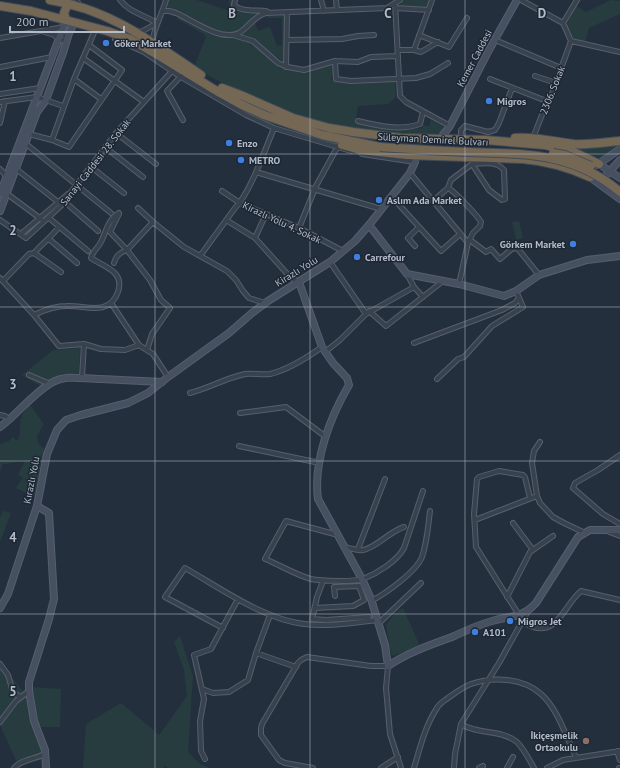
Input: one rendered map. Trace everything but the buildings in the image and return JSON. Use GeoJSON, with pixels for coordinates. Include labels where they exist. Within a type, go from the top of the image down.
{"type":"FeatureCollection","features":[{"type":"Feature","properties":{"kind":"highway","name":"Süleyman Demirel Bulvarı"},"geometry":{"type":"LineString","coordinates":[[50,0],[78,3],[111,18],[152,43],[240,104],[264,115],[306,130],[342,140],[419,150],[515,153],[554,158],[586,169],[600,177],[620,192]]}},
{"type":"Feature","properties":{"kind":"highway"},"geometry":{"type":"LineString","coordinates":[[65,24],[64,13],[69,2]]}},
{"type":"Feature","properties":{"kind":"highway"},"geometry":{"type":"LineString","coordinates":[[75,22],[80,14],[78,3]]}},
{"type":"Feature","properties":{"kind":"highway","name":"Süleyman Demirel Bulvarı"},"geometry":{"type":"LineString","coordinates":[[0,6],[31,11],[65,24],[75,22],[130,39],[182,74],[221,91]]}},
{"type":"Feature","properties":{"kind":"highway"},"geometry":{"type":"LineString","coordinates":[[221,91],[243,96],[293,118],[329,128],[380,136],[439,140],[485,140],[523,137],[574,144],[620,141]]}},
{"type":"Feature","properties":{"kind":"highway"},"geometry":{"type":"LineString","coordinates":[[221,91],[238,106],[265,119],[338,146],[407,155],[539,160],[569,168],[590,177]]}},
{"type":"Feature","properties":{"kind":"highway"},"geometry":{"type":"LineString","coordinates":[[485,140],[545,145],[574,152],[599,164]]}},
{"type":"Feature","properties":{"kind":"highway","name":"Süleyman Demirel Bulvarı"},"geometry":{"type":"LineString","coordinates":[[380,144],[542,150],[565,155],[581,161],[602,173],[620,186]]}},
{"type":"Feature","properties":{"kind":"highway"},"geometry":{"type":"LineString","coordinates":[[569,168],[574,166],[577,161],[574,152]]}},
{"type":"Feature","properties":{"kind":"street"},"geometry":{"type":"LineString","coordinates":[[120,0],[130,9],[147,16],[157,23]]}},
{"type":"Feature","properties":{"kind":"street"},"geometry":{"type":"LineString","coordinates":[[152,43],[153,32],[163,11],[166,0]]}},
{"type":"Feature","properties":{"kind":"street"},"geometry":{"type":"LineString","coordinates":[[235,0],[234,5],[241,9],[266,10],[270,13]]}},
{"type":"Feature","properties":{"kind":"street"},"geometry":{"type":"LineString","coordinates":[[321,0],[324,11]]}},
{"type":"Feature","properties":{"kind":"street"},"geometry":{"type":"LineString","coordinates":[[336,0],[337,10]]}},
{"type":"Feature","properties":{"kind":"street"},"geometry":{"type":"LineString","coordinates":[[400,0],[395,6],[399,79],[400,96],[406,102],[450,126],[451,135],[458,140],[461,130],[465,126],[488,132],[495,130],[512,88]]}},
{"type":"Feature","properties":{"kind":"street"},"geometry":{"type":"LineString","coordinates":[[414,50],[432,0]]}},
{"type":"Feature","properties":{"kind":"street","name":"Kemer Caddesi"},"geometry":{"type":"LineString","coordinates":[[439,140],[450,126],[517,0]]}},
{"type":"Feature","properties":{"kind":"street"},"geometry":{"type":"LineString","coordinates":[[521,0],[563,23],[571,41],[620,52]]}},
{"type":"Feature","properties":{"kind":"street"},"geometry":{"type":"LineString","coordinates":[[563,23],[577,0]]}},
{"type":"Feature","properties":{"kind":"street"},"geometry":{"type":"LineString","coordinates":[[232,35],[239,32],[254,19],[261,15],[270,13],[387,8],[395,6],[429,10]]}},
{"type":"Feature","properties":{"kind":"street"},"geometry":{"type":"LineString","coordinates":[[163,11],[169,10],[176,12],[216,33],[232,35],[253,41],[278,63],[286,67],[304,70],[335,61],[358,62],[371,57],[398,56]]}},
{"type":"Feature","properties":{"kind":"street"},"geometry":{"type":"LineString","coordinates":[[286,67],[287,13]]}},
{"type":"Feature","properties":{"kind":"street"},"geometry":{"type":"LineString","coordinates":[[419,35],[449,47],[467,18]]}},
{"type":"Feature","properties":{"kind":"street"},"geometry":{"type":"LineString","coordinates":[[23,142],[29,134],[37,112],[46,100],[67,39],[75,22]]}},
{"type":"Feature","properties":{"kind":"street"},"geometry":{"type":"LineString","coordinates":[[132,30],[141,32],[157,23]]}},
{"type":"Feature","properties":{"kind":"street"},"geometry":{"type":"LineString","coordinates":[[0,38],[42,31],[65,24]]}},
{"type":"Feature","properties":{"kind":"street"},"geometry":{"type":"LineString","coordinates":[[0,209],[3,193],[23,142],[40,88],[65,24]]}},
{"type":"Feature","properties":{"kind":"street"},"geometry":{"type":"LineString","coordinates":[[52,140],[63,106],[96,28]]}},
{"type":"Feature","properties":{"kind":"street"},"geometry":{"type":"LineString","coordinates":[[49,29],[60,36]]}},
{"type":"Feature","properties":{"kind":"street"},"geometry":{"type":"LineString","coordinates":[[42,31],[54,35],[65,36],[67,39]]}},
{"type":"Feature","properties":{"kind":"street"},"geometry":{"type":"LineString","coordinates":[[287,40],[342,39],[374,35]]}},
{"type":"Feature","properties":{"kind":"street"},"geometry":{"type":"LineString","coordinates":[[115,39],[144,52],[174,69]]}},
{"type":"Feature","properties":{"kind":"street"},"geometry":{"type":"LineString","coordinates":[[495,40],[561,68]]}},
{"type":"Feature","properties":{"kind":"street","name":"2306. Sokak"},"geometry":{"type":"LineString","coordinates":[[533,138],[545,107],[550,102],[571,41]]}},
{"type":"Feature","properties":{"kind":"street"},"geometry":{"type":"LineString","coordinates":[[398,50],[414,50],[420,52],[438,42]]}},
{"type":"Feature","properties":{"kind":"street"},"geometry":{"type":"LineString","coordinates":[[29,134],[52,140],[69,148],[122,70],[89,45]]}},
{"type":"Feature","properties":{"kind":"street"},"geometry":{"type":"LineString","coordinates":[[0,67],[52,57]]}},
{"type":"Feature","properties":{"kind":"street"},"geometry":{"type":"LineString","coordinates":[[83,58],[144,102]]}},
{"type":"Feature","properties":{"kind":"street"},"geometry":{"type":"LineString","coordinates":[[335,61],[336,79],[351,82],[416,78],[430,74],[448,63]]}},
{"type":"Feature","properties":{"kind":"street","name":"Sanayi Caddesi 28. Sokak"},"geometry":{"type":"LineString","coordinates":[[21,234],[26,238],[49,218],[64,202],[116,133],[174,69]]}},
{"type":"Feature","properties":{"kind":"street"},"geometry":{"type":"LineString","coordinates":[[183,120],[167,91],[182,74],[229,107],[274,128],[380,157],[415,162],[432,156]]}},
{"type":"Feature","properties":{"kind":"street"},"geometry":{"type":"LineString","coordinates":[[535,76],[556,83]]}},
{"type":"Feature","properties":{"kind":"street"},"geometry":{"type":"LineString","coordinates":[[74,79],[101,99]]}},
{"type":"Feature","properties":{"kind":"street"},"geometry":{"type":"LineString","coordinates":[[490,79],[550,102]]}},
{"type":"Feature","properties":{"kind":"street"},"geometry":{"type":"LineString","coordinates":[[0,94],[40,88]]}},
{"type":"Feature","properties":{"kind":"street"},"geometry":{"type":"LineString","coordinates":[[0,102],[37,97],[63,106]]}},
{"type":"Feature","properties":{"kind":"street"},"geometry":{"type":"LineString","coordinates":[[0,123],[5,101]]}},
{"type":"Feature","properties":{"kind":"street"},"geometry":{"type":"LineString","coordinates":[[358,121],[380,126],[410,127],[420,124],[423,112]]}},
{"type":"Feature","properties":{"kind":"street"},"geometry":{"type":"LineString","coordinates":[[200,256],[240,203],[256,172],[274,128]]}},
{"type":"Feature","properties":{"kind":"street"},"geometry":{"type":"LineString","coordinates":[[116,133],[156,164]]}},
{"type":"Feature","properties":{"kind":"street"},"geometry":{"type":"LineString","coordinates":[[620,133],[620,141]]}},
{"type":"Feature","properties":{"kind":"street"},"geometry":{"type":"LineString","coordinates":[[23,142],[111,214]]}},
{"type":"Feature","properties":{"kind":"street"},"geometry":{"type":"LineString","coordinates":[[299,228],[315,189],[338,146]]}},
{"type":"Feature","properties":{"kind":"street"},"geometry":{"type":"LineString","coordinates":[[105,147],[144,177]]}},
{"type":"Feature","properties":{"kind":"street"},"geometry":{"type":"LineString","coordinates":[[620,149],[592,169],[590,177],[620,199]]}},
{"type":"Feature","properties":{"kind":"street"},"geometry":{"type":"LineString","coordinates":[[407,155],[412,157],[415,162]]}},
{"type":"Feature","properties":{"kind":"street"},"geometry":{"type":"LineString","coordinates":[[599,183],[620,160]]}},
{"type":"Feature","properties":{"kind":"street"},"geometry":{"type":"LineString","coordinates":[[620,160],[616,167],[616,172],[620,178]]}},
{"type":"Feature","properties":{"kind":"street","name":"Kirazlı Yolu"},"geometry":{"type":"LineString","coordinates":[[168,377],[229,333],[252,312],[330,262],[355,241],[410,173],[415,162]]}},
{"type":"Feature","properties":{"kind":"street"},"geometry":{"type":"LineString","coordinates":[[433,201],[448,188],[451,180],[472,164],[492,164],[502,167],[504,170],[505,199],[502,200],[489,190],[472,164]]}},
{"type":"Feature","properties":{"kind":"street"},"geometry":{"type":"LineString","coordinates":[[599,164],[620,178]]}},
{"type":"Feature","properties":{"kind":"street"},"geometry":{"type":"LineString","coordinates":[[90,166],[124,193]]}},
{"type":"Feature","properties":{"kind":"street"},"geometry":{"type":"LineString","coordinates":[[13,167],[58,202]]}},
{"type":"Feature","properties":{"kind":"street"},"geometry":{"type":"LineString","coordinates":[[0,169],[9,178]]}},
{"type":"Feature","properties":{"kind":"street"},"geometry":{"type":"LineString","coordinates":[[256,172],[381,209]]}},
{"type":"Feature","properties":{"kind":"street"},"geometry":{"type":"LineString","coordinates":[[410,173],[459,234],[486,252],[491,249],[500,259],[513,248],[518,249],[539,275]]}},
{"type":"Feature","properties":{"kind":"street"},"geometry":{"type":"LineString","coordinates":[[448,188],[452,189],[481,222],[480,226],[468,241],[458,284]]}},
{"type":"Feature","properties":{"kind":"street","name":"Kirazlı Yolu 4. Sokak"},"geometry":{"type":"LineString","coordinates":[[222,191],[240,203],[299,228],[343,251]]}},
{"type":"Feature","properties":{"kind":"street"},"geometry":{"type":"LineString","coordinates":[[0,220],[21,234],[41,219],[58,202],[71,192]]}},
{"type":"Feature","properties":{"kind":"street"},"geometry":{"type":"LineString","coordinates":[[3,193],[41,219]]}},
{"type":"Feature","properties":{"kind":"street"},"geometry":{"type":"LineString","coordinates":[[391,196],[441,251],[459,234]]}},
{"type":"Feature","properties":{"kind":"street"},"geometry":{"type":"LineString","coordinates":[[64,202],[98,231]]}},
{"type":"Feature","properties":{"kind":"street"},"geometry":{"type":"LineString","coordinates":[[138,208],[184,247],[227,271],[249,298],[265,303]]}},
{"type":"Feature","properties":{"kind":"street"},"geometry":{"type":"LineString","coordinates":[[34,315],[58,307],[67,306],[95,309],[111,303],[116,297],[120,286],[118,278],[112,269],[91,258],[91,255],[101,243],[104,231],[117,213],[119,214],[110,232],[127,250],[150,280],[161,300],[170,308],[152,334],[147,350]]}},
{"type":"Feature","properties":{"kind":"street"},"geometry":{"type":"LineString","coordinates":[[255,238],[266,214]]}},
{"type":"Feature","properties":{"kind":"street"},"geometry":{"type":"LineString","coordinates":[[49,218],[88,250]]}},
{"type":"Feature","properties":{"kind":"street"},"geometry":{"type":"LineString","coordinates":[[226,220],[255,238],[291,278],[298,282],[324,350],[347,378],[349,385],[332,417],[326,437],[316,488],[318,500],[362,579],[371,601],[385,645],[388,666],[386,688],[390,734],[401,768]]}},
{"type":"Feature","properties":{"kind":"street"},"geometry":{"type":"LineString","coordinates":[[114,263],[116,257],[121,252],[127,250],[153,222]]}},
{"type":"Feature","properties":{"kind":"street"},"geometry":{"type":"LineString","coordinates":[[369,225],[407,274],[414,287],[423,297]]}},
{"type":"Feature","properties":{"kind":"street"},"geometry":{"type":"LineString","coordinates":[[59,227],[49,240],[45,240],[34,253],[29,254],[1,279],[34,315],[59,346],[84,344],[101,348],[125,350],[139,346]]}},
{"type":"Feature","properties":{"kind":"street"},"geometry":{"type":"LineString","coordinates":[[415,246],[408,238],[420,227]]}},
{"type":"Feature","properties":{"kind":"street"},"geometry":{"type":"LineString","coordinates":[[49,240],[77,264]]}},
{"type":"Feature","properties":{"kind":"street"},"geometry":{"type":"LineString","coordinates":[[34,253],[61,272]]}},
{"type":"Feature","properties":{"kind":"street"},"geometry":{"type":"LineString","coordinates":[[407,274],[458,284],[504,296],[516,291],[539,275],[587,260],[620,256]]}},
{"type":"Feature","properties":{"kind":"street"},"geometry":{"type":"LineString","coordinates":[[330,262],[368,313],[386,326],[443,281]]}},
{"type":"Feature","properties":{"kind":"street"},"geometry":{"type":"LineString","coordinates":[[190,393],[205,389],[213,384],[244,374],[269,374],[324,350],[340,340],[368,313],[414,287]]}},
{"type":"Feature","properties":{"kind":"street"},"geometry":{"type":"LineString","coordinates":[[437,379],[458,359],[464,357],[492,326],[523,307],[516,291]]}},
{"type":"Feature","properties":{"kind":"street"},"geometry":{"type":"LineString","coordinates":[[414,343],[502,310],[515,304],[519,298]]}},
{"type":"Feature","properties":{"kind":"street"},"geometry":{"type":"LineString","coordinates":[[111,303],[139,346],[153,354],[168,377]]}},
{"type":"Feature","properties":{"kind":"street"},"geometry":{"type":"LineString","coordinates":[[82,377],[84,344]]}},
{"type":"Feature","properties":{"kind":"street"},"geometry":{"type":"LineString","coordinates":[[29,376],[50,384]]}},
{"type":"Feature","properties":{"kind":"street"},"geometry":{"type":"LineString","coordinates":[[0,427],[10,420],[35,395],[50,384],[68,377],[162,382]]}},
{"type":"Feature","properties":{"kind":"street","name":"Kırazlı Yolu"},"geometry":{"type":"LineString","coordinates":[[0,608],[8,594],[37,506],[47,454],[57,430],[66,420],[128,403],[148,393],[168,377]]}},
{"type":"Feature","properties":{"kind":"street"},"geometry":{"type":"LineString","coordinates":[[240,413],[286,407],[326,437]]}},
{"type":"Feature","properties":{"kind":"street"},"geometry":{"type":"LineString","coordinates":[[0,415],[5,416],[10,420]]}},
{"type":"Feature","properties":{"kind":"street"},"geometry":{"type":"LineString","coordinates":[[540,442],[534,451],[532,463],[537,496],[540,503],[553,517],[585,533]]}},
{"type":"Feature","properties":{"kind":"street"},"geometry":{"type":"LineString","coordinates":[[239,446],[320,463]]}},
{"type":"Feature","properties":{"kind":"street"},"geometry":{"type":"LineString","coordinates":[[620,455],[575,483],[574,488],[603,514],[620,524]]}},
{"type":"Feature","properties":{"kind":"street"},"geometry":{"type":"LineString","coordinates":[[519,615],[477,551],[475,542],[474,514],[477,480],[479,477],[499,471],[523,475],[525,477],[530,498]]}},
{"type":"Feature","properties":{"kind":"street"},"geometry":{"type":"LineString","coordinates":[[358,549],[385,479]]}},
{"type":"Feature","properties":{"kind":"street"},"geometry":{"type":"LineString","coordinates":[[338,535],[286,521],[266,559],[310,578],[323,581],[362,579],[388,565],[397,559],[401,554],[423,491]]}},
{"type":"Feature","properties":{"kind":"street"},"geometry":{"type":"LineString","coordinates":[[475,520],[537,496]]}},
{"type":"Feature","properties":{"kind":"street"},"geometry":{"type":"LineString","coordinates":[[37,506],[49,513],[54,599],[49,619],[30,674],[29,691],[34,721],[45,750],[46,768]]}},
{"type":"Feature","properties":{"kind":"street"},"geometry":{"type":"LineString","coordinates":[[371,601],[384,594],[414,569],[421,559],[430,512]]}},
{"type":"Feature","properties":{"kind":"street"},"geometry":{"type":"LineString","coordinates":[[513,523],[533,550]]}},
{"type":"Feature","properties":{"kind":"street"},"geometry":{"type":"LineString","coordinates":[[344,547],[363,550],[378,543],[396,529],[404,527]]}},
{"type":"Feature","properties":{"kind":"street"},"geometry":{"type":"LineString","coordinates":[[454,768],[454,754],[461,724],[490,679],[528,611],[536,603],[578,537],[590,530],[620,530]]}},
{"type":"Feature","properties":{"kind":"street"},"geometry":{"type":"LineString","coordinates":[[605,530],[620,536]]}},
{"type":"Feature","properties":{"kind":"street"},"geometry":{"type":"LineString","coordinates":[[507,597],[530,552],[554,536]]}},
{"type":"Feature","properties":{"kind":"street"},"geometry":{"type":"LineString","coordinates":[[223,628],[165,597],[185,568],[238,599],[270,615],[289,621],[322,625],[378,622],[421,583]]}},
{"type":"Feature","properties":{"kind":"street"},"geometry":{"type":"LineString","coordinates":[[323,581],[312,619],[326,620],[369,617]]}},
{"type":"Feature","properties":{"kind":"street"},"geometry":{"type":"LineString","coordinates":[[315,608],[353,606],[364,600],[359,586],[334,587],[335,596]]}},
{"type":"Feature","properties":{"kind":"street"},"geometry":{"type":"LineString","coordinates":[[523,622],[529,626],[537,628],[547,628],[551,626],[581,591],[620,600]]}},
{"type":"Feature","properties":{"kind":"street"},"geometry":{"type":"LineString","coordinates":[[205,759],[201,751],[200,721],[204,699],[194,655],[211,649],[238,599]]}},
{"type":"Feature","properties":{"kind":"street"},"geometry":{"type":"LineString","coordinates":[[313,768],[285,763],[279,760],[261,735],[260,728],[301,660],[307,657],[370,666],[388,666],[397,660],[421,649],[486,623],[519,615],[528,611]]}},
{"type":"Feature","properties":{"kind":"street"},"geometry":{"type":"LineString","coordinates":[[202,689],[213,693],[229,692],[248,680],[270,615]]}},
{"type":"Feature","properties":{"kind":"street"},"geometry":{"type":"LineString","coordinates":[[256,653],[296,667]]}},
{"type":"Feature","properties":{"kind":"street"},"geometry":{"type":"LineString","coordinates":[[0,664],[8,675],[13,692],[20,697]]}},
{"type":"Feature","properties":{"kind":"street"},"geometry":{"type":"LineString","coordinates":[[414,768],[428,725],[437,707],[456,692],[472,684],[490,679],[514,681],[531,686],[542,695],[554,709],[576,757]]}},
{"type":"Feature","properties":{"kind":"street"},"geometry":{"type":"LineString","coordinates":[[0,722],[20,697],[29,691]]}},
{"type":"Feature","properties":{"kind":"street"},"geometry":{"type":"LineString","coordinates":[[461,724],[474,730],[504,735],[516,742],[525,752],[534,768]]}},
{"type":"Feature","properties":{"kind":"street"},"geometry":{"type":"LineString","coordinates":[[547,768],[563,760],[619,751],[620,760]]}},
{"type":"Feature","properties":{"kind":"street"},"geometry":{"type":"LineString","coordinates":[[14,768],[20,762],[34,759],[45,754]]}},
{"type":"Feature","properties":{"kind":"street"},"geometry":{"type":"LineString","coordinates":[[381,768],[398,757]]}},
{"type":"Feature","properties":{"kind":"street"},"geometry":{"type":"LineString","coordinates":[[507,768],[513,757]]}},
{"type":"Feature","properties":{"kind":"green space"},"geometry":{"type":"Polygon","coordinates":[[[169,0],[197,0],[230,11],[229,0],[233,0],[233,6],[237,11],[250,14],[264,11],[254,17],[240,30],[233,33],[222,33],[167,7],[169,0]]]}},
{"type":"Feature","properties":{"kind":"green space"},"geometry":{"type":"Polygon","coordinates":[[[404,0],[430,0],[428,8],[399,6],[404,0]]]}},
{"type":"Feature","properties":{"kind":"green space"},"geometry":{"type":"Polygon","coordinates":[[[611,0],[620,1],[620,14],[589,28],[585,42],[571,38],[566,26],[575,5],[586,12],[611,0]]]}},
{"type":"Feature","properties":{"kind":"green space"},"geometry":{"type":"Polygon","coordinates":[[[267,15],[285,16],[285,63],[256,42],[237,36],[244,32],[256,20],[255,23],[258,31],[270,27],[277,46],[282,45],[282,18],[267,18],[267,15]]]}},
{"type":"Feature","properties":{"kind":"green space"},"geometry":{"type":"Polygon","coordinates":[[[178,16],[215,34],[247,40],[278,65],[287,69],[303,72],[311,71],[334,63],[334,76],[331,77],[332,80],[350,82],[395,81],[396,97],[388,104],[358,106],[355,123],[394,130],[410,130],[422,128],[423,125],[429,126],[431,120],[443,128],[437,136],[360,130],[336,126],[311,119],[263,101],[222,83],[194,67],[206,37],[204,34],[177,19],[178,16]]]}},
{"type":"Feature","properties":{"kind":"green space"},"geometry":{"type":"Polygon","coordinates":[[[620,145],[601,158],[577,149],[578,149],[620,145]]]}},
{"type":"Feature","properties":{"kind":"green space"},"geometry":{"type":"Polygon","coordinates":[[[519,221],[523,238],[516,240],[512,222],[519,221]]]}},
{"type":"Feature","properties":{"kind":"green space"},"geometry":{"type":"Polygon","coordinates":[[[80,348],[79,373],[59,376],[40,386],[22,375],[53,350],[80,348]]]}},
{"type":"Feature","properties":{"kind":"green space"},"geometry":{"type":"Polygon","coordinates":[[[30,405],[44,424],[37,436],[38,442],[44,449],[35,497],[16,488],[23,477],[18,475],[24,464],[23,461],[3,464],[0,472],[0,444],[9,441],[13,437],[16,440],[19,439],[20,421],[30,405]]]}},
{"type":"Feature","properties":{"kind":"green space"},"geometry":{"type":"Polygon","coordinates":[[[3,511],[11,513],[0,542],[0,517],[3,511]]]}},
{"type":"Feature","properties":{"kind":"green space"},"geometry":{"type":"Polygon","coordinates":[[[403,608],[420,646],[393,656],[390,650],[386,625],[394,614],[403,608]]]}},
{"type":"Feature","properties":{"kind":"green space"},"geometry":{"type":"Polygon","coordinates":[[[180,636],[193,676],[188,752],[200,764],[210,768],[168,768],[165,766],[163,768],[83,768],[86,724],[121,703],[159,735],[187,696],[184,670],[174,642],[180,636]]]}},
{"type":"Feature","properties":{"kind":"green space"},"geometry":{"type":"Polygon","coordinates":[[[0,663],[23,691],[32,687],[61,689],[60,727],[40,727],[50,760],[40,760],[19,767],[0,725],[0,663]]]}},
{"type":"Feature","properties":{"kind":"place","name":"Göker Market"},"geometry":{"type":"Point","coordinates":[106,43]}},
{"type":"Feature","properties":{"kind":"place","name":"Migros"},"geometry":{"type":"Point","coordinates":[489,101]}},
{"type":"Feature","properties":{"kind":"place","name":"Enzo"},"geometry":{"type":"Point","coordinates":[229,143]}},
{"type":"Feature","properties":{"kind":"place","name":"METRO"},"geometry":{"type":"Point","coordinates":[241,160]}},
{"type":"Feature","properties":{"kind":"place","name":"Aslım Ada Market"},"geometry":{"type":"Point","coordinates":[379,200]}},
{"type":"Feature","properties":{"kind":"place","name":"Görkem Market"},"geometry":{"type":"Point","coordinates":[573,244]}},
{"type":"Feature","properties":{"kind":"place","name":"Carrefour"},"geometry":{"type":"Point","coordinates":[357,257]}},
{"type":"Feature","properties":{"kind":"place","name":"Migros Jet"},"geometry":{"type":"Point","coordinates":[510,621]}},
{"type":"Feature","properties":{"kind":"place","name":"A101"},"geometry":{"type":"Point","coordinates":[475,632]}},
{"type":"Feature","properties":{"kind":"place","name":"İkiçeşmelik Ortaokulu"},"geometry":{"type":"Point","coordinates":[586,741]}}]}
